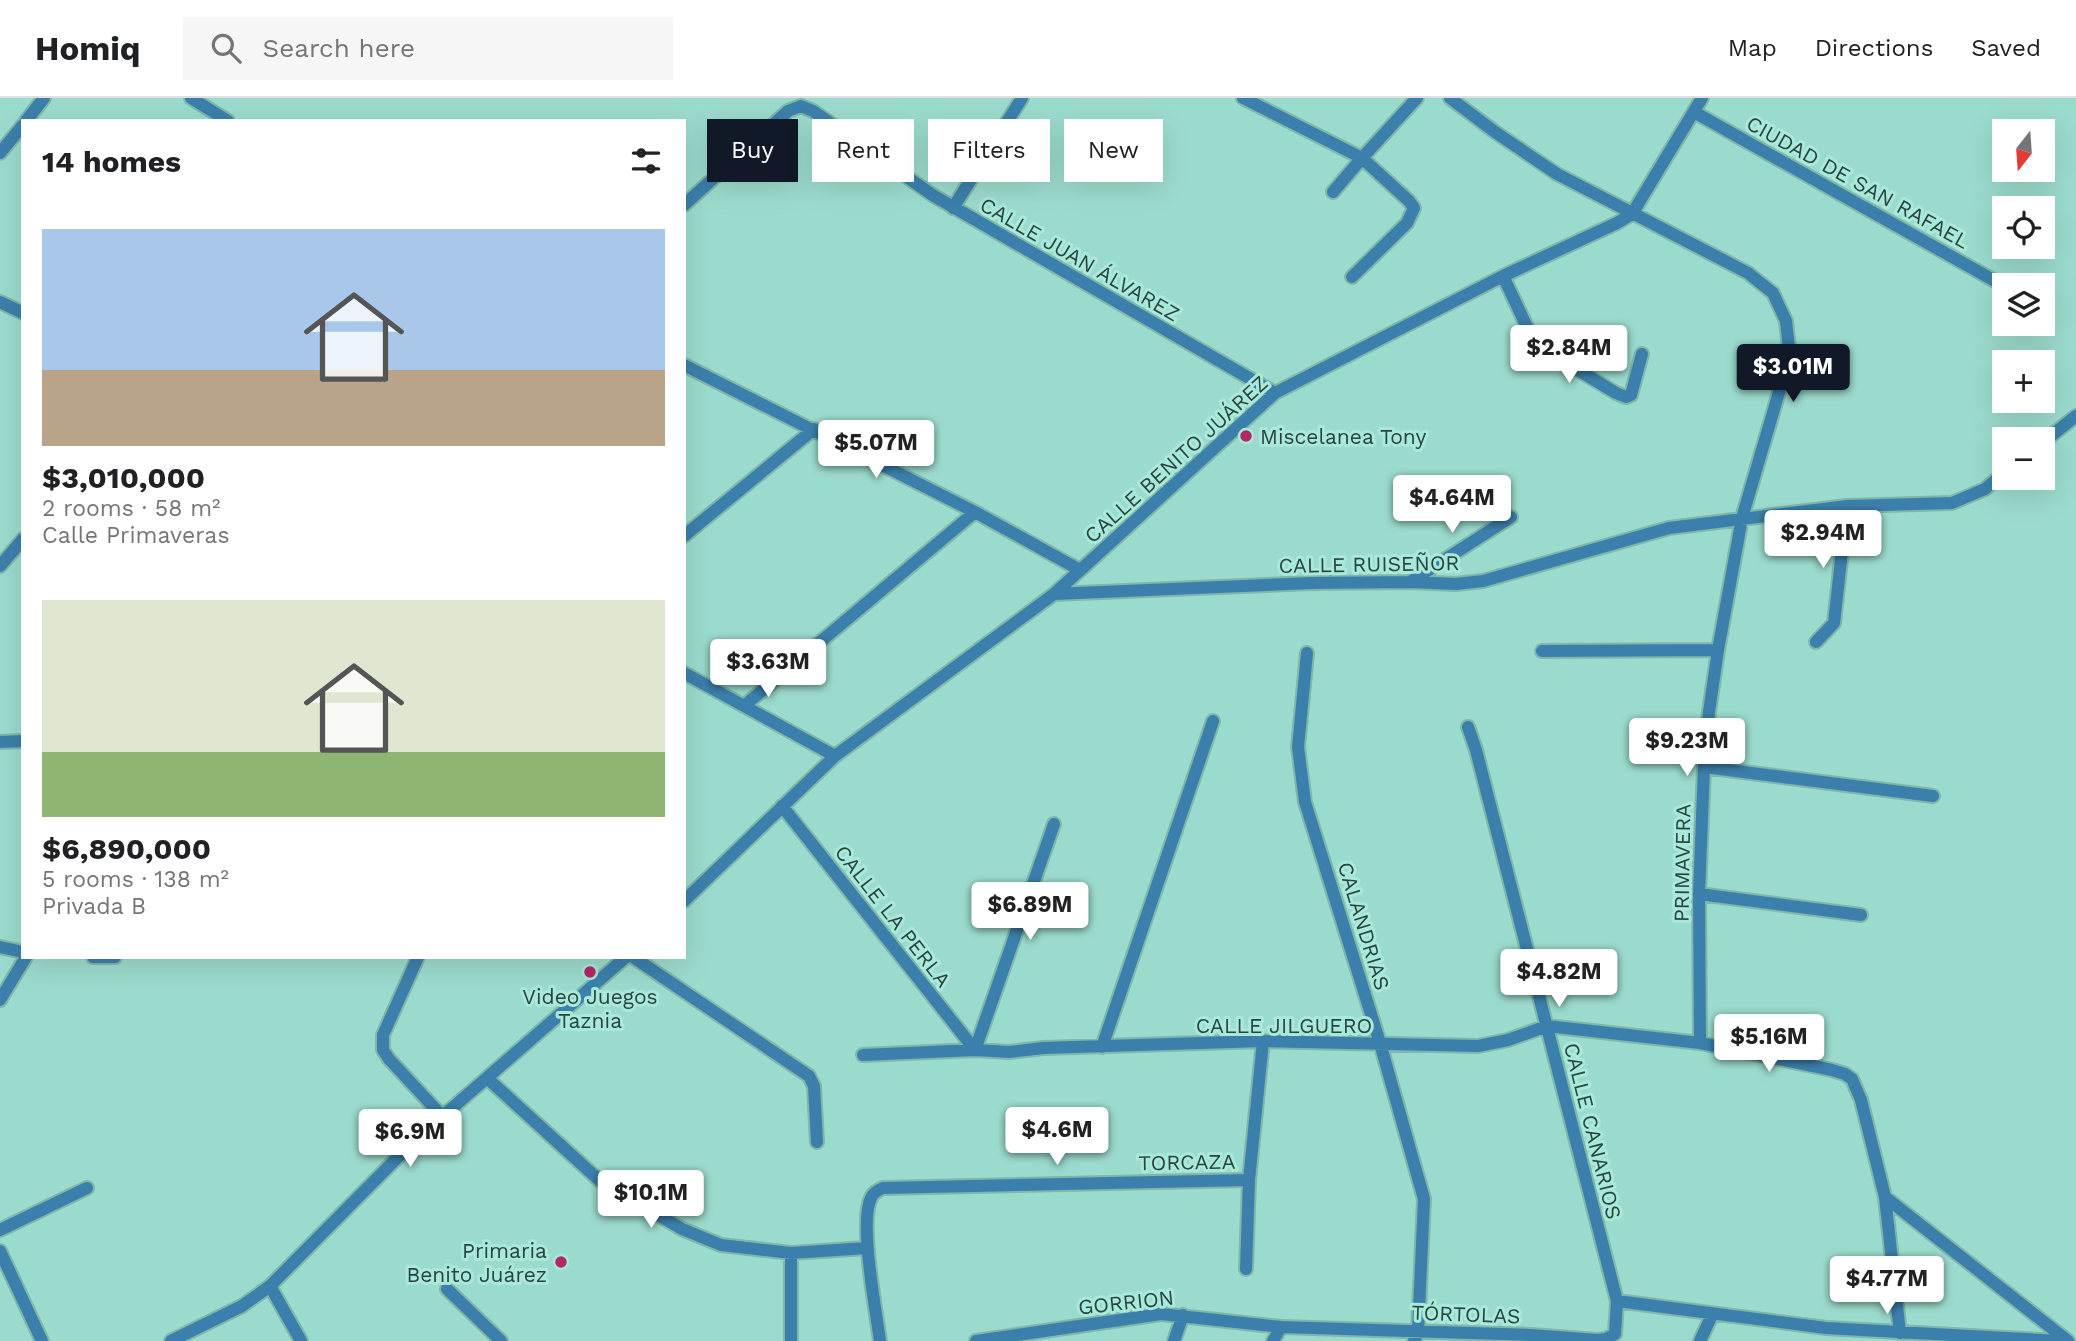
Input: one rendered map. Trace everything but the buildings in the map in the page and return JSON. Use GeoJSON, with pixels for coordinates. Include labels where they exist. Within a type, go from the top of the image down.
{"type":"FeatureCollection","features":[{"type":"Feature","properties":{"kind":"street"},"geometry":{"type":"LineString","coordinates":[[28,119],[44,98]]}},
{"type":"Feature","properties":{"kind":"street"},"geometry":{"type":"LineString","coordinates":[[191,98],[225,119]]}},
{"type":"Feature","properties":{"kind":"street"},"geometry":{"type":"LineString","coordinates":[[953,208],[1022,98]]}},
{"type":"Feature","properties":{"kind":"street"},"geometry":{"type":"LineString","coordinates":[[1242,98],[1362,158],[1414,208],[1407,223],[1352,277]]}},
{"type":"Feature","properties":{"kind":"street"},"geometry":{"type":"LineString","coordinates":[[1333,192],[1417,98]]}},
{"type":"Feature","properties":{"kind":"street","name":"PRIMAVERA"},"geometry":{"type":"LineString","coordinates":[[1450,98],[1557,174],[1748,273],[1773,292],[1786,321],[1789,348],[1782,382],[1742,518],[1718,650],[1704,767],[1699,894],[1700,1043]]}},
{"type":"Feature","properties":{"kind":"street"},"geometry":{"type":"LineString","coordinates":[[1632,214],[1702,98]]}},
{"type":"Feature","properties":{"kind":"street","name":"CALLE JUAN ÁLVAREZ"},"geometry":{"type":"LineString","coordinates":[[686,203],[788,111],[801,106],[813,111],[933,197],[1275,393]]}},
{"type":"Feature","properties":{"kind":"street","name":"CIUDAD DE SAN RAFAEL"},"geometry":{"type":"LineString","coordinates":[[1694,112],[1992,279]]}},
{"type":"Feature","properties":{"kind":"street"},"geometry":{"type":"LineString","coordinates":[[0,153],[21,127]]}},
{"type":"Feature","properties":{"kind":"street","name":"CALLE BENITO JUÁREZ"},"geometry":{"type":"LineString","coordinates":[[686,899],[835,756],[1054,594],[1275,393],[1503,276],[1632,214]]}},
{"type":"Feature","properties":{"kind":"street"},"geometry":{"type":"LineString","coordinates":[[1503,276],[1535,344],[1616,393],[1626,397],[1631,395],[1642,354]]}},
{"type":"Feature","properties":{"kind":"street"},"geometry":{"type":"LineString","coordinates":[[0,302],[21,312]]}},
{"type":"Feature","properties":{"kind":"street"},"geometry":{"type":"LineString","coordinates":[[686,366],[975,512],[1080,570]]}},
{"type":"Feature","properties":{"kind":"street"},"geometry":{"type":"LineString","coordinates":[[2055,433],[2076,416]]}},
{"type":"Feature","properties":{"kind":"street"},"geometry":{"type":"LineString","coordinates":[[686,534],[814,429]]}},
{"type":"Feature","properties":{"kind":"street","name":"CALLE RUISEÑOR"},"geometry":{"type":"LineString","coordinates":[[1054,594],[1312,583],[1456,584],[1483,581],[1668,528],[1847,506],[1952,503],[1985,489],[1992,483]]}},
{"type":"Feature","properties":{"kind":"street"},"geometry":{"type":"LineString","coordinates":[[1816,642],[1834,623],[1847,506]]}},
{"type":"Feature","properties":{"kind":"street"},"geometry":{"type":"LineString","coordinates":[[745,705],[975,512]]}},
{"type":"Feature","properties":{"kind":"street"},"geometry":{"type":"LineString","coordinates":[[1410,582],[1511,517]]}},
{"type":"Feature","properties":{"kind":"street"},"geometry":{"type":"LineString","coordinates":[[0,566],[21,541]]}},
{"type":"Feature","properties":{"kind":"street"},"geometry":{"type":"LineString","coordinates":[[1542,651],[1718,650]]}},
{"type":"Feature","properties":{"kind":"street","name":"CALANDRIAS"},"geometry":{"type":"LineString","coordinates":[[1307,653],[1298,747],[1306,802],[1380,1043],[1424,1199],[1416,1337]]}},
{"type":"Feature","properties":{"kind":"street"},"geometry":{"type":"LineString","coordinates":[[686,674],[835,756]]}},
{"type":"Feature","properties":{"kind":"street"},"geometry":{"type":"LineString","coordinates":[[1102,1047],[1213,721]]}},
{"type":"Feature","properties":{"kind":"street","name":"CALLE CANARIOS"},"geometry":{"type":"LineString","coordinates":[[1468,727],[1480,763],[1617,1301]]}},
{"type":"Feature","properties":{"kind":"street"},"geometry":{"type":"LineString","coordinates":[[0,742],[21,741]]}},
{"type":"Feature","properties":{"kind":"street"},"geometry":{"type":"LineString","coordinates":[[1704,767],[1933,796]]}},
{"type":"Feature","properties":{"kind":"street","name":"CALLE LA PERLA"},"geometry":{"type":"LineString","coordinates":[[782,806],[975,1049]]}},
{"type":"Feature","properties":{"kind":"street"},"geometry":{"type":"LineString","coordinates":[[975,1049],[1054,824]]}},
{"type":"Feature","properties":{"kind":"street"},"geometry":{"type":"LineString","coordinates":[[1699,894],[1861,915]]}},
{"type":"Feature","properties":{"kind":"street"},"geometry":{"type":"LineString","coordinates":[[0,947],[21,952]]}},
{"type":"Feature","properties":{"kind":"street"},"geometry":{"type":"LineString","coordinates":[[0,1000],[25,959]]}},
{"type":"Feature","properties":{"kind":"street"},"geometry":{"type":"LineString","coordinates":[[417,959],[383,1035],[383,1049],[389,1059],[442,1116]]}},
{"type":"Feature","properties":{"kind":"street"},"geometry":{"type":"LineString","coordinates":[[171,1341],[242,1306],[270,1286],[413,1142],[624,959]]}},
{"type":"Feature","properties":{"kind":"street"},"geometry":{"type":"LineString","coordinates":[[636,959],[809,1076],[814,1086],[817,1142]]}},
{"type":"Feature","properties":{"kind":"street","name":"CALLE JILGUERO"},"geometry":{"type":"LineString","coordinates":[[863,1055],[975,1049],[1009,1052],[1043,1048],[1263,1041],[1478,1046],[1508,1040],[1547,1026],[1700,1043],[1832,1070],[1852,1079],[1861,1100],[1885,1197]]}},
{"type":"Feature","properties":{"kind":"street"},"geometry":{"type":"LineString","coordinates":[[1247,1269],[1249,1180],[1263,1041]]}},
{"type":"Feature","properties":{"kind":"street"},"geometry":{"type":"LineString","coordinates":[[487,1078],[599,1180],[682,1229],[722,1245],[791,1253],[867,1248],[880,1341]]}},
{"type":"Feature","properties":{"kind":"street","name":"TORCAZA"},"geometry":{"type":"LineString","coordinates":[[867,1248],[866,1216],[870,1199],[875,1192],[883,1188],[1249,1180]]}},
{"type":"Feature","properties":{"kind":"street"},"geometry":{"type":"LineString","coordinates":[[0,1230],[87,1188]]}},
{"type":"Feature","properties":{"kind":"street"},"geometry":{"type":"LineString","coordinates":[[1885,1197],[1900,1333]]}},
{"type":"Feature","properties":{"kind":"street"},"geometry":{"type":"LineString","coordinates":[[1885,1197],[2068,1341]]}},
{"type":"Feature","properties":{"kind":"street"},"geometry":{"type":"LineString","coordinates":[[0,1251],[42,1341]]}},
{"type":"Feature","properties":{"kind":"street"},"geometry":{"type":"LineString","coordinates":[[791,1253],[791,1341]]}},
{"type":"Feature","properties":{"kind":"street"},"geometry":{"type":"LineString","coordinates":[[270,1286],[301,1341]]}},
{"type":"Feature","properties":{"kind":"street"},"geometry":{"type":"LineString","coordinates":[[447,1289],[501,1341]]}},
{"type":"Feature","properties":{"kind":"street"},"geometry":{"type":"LineString","coordinates":[[1617,1301],[1825,1335],[1900,1333],[2060,1341]]}},
{"type":"Feature","properties":{"kind":"street","name":"TÓRTOLAS"},"geometry":{"type":"LineString","coordinates":[[1281,1327],[1416,1337],[1598,1340],[1615,1334],[1617,1301]]}},
{"type":"Feature","properties":{"kind":"street","name":"GORRION"},"geometry":{"type":"LineString","coordinates":[[976,1341],[1161,1314],[1281,1327]]}},
{"type":"Feature","properties":{"kind":"street"},"geometry":{"type":"LineString","coordinates":[[1174,1341],[1183,1315]]}},
{"type":"Feature","properties":{"kind":"street"},"geometry":{"type":"LineString","coordinates":[[1700,1341],[1712,1315]]}},
{"type":"Feature","properties":{"kind":"street"},"geometry":{"type":"LineString","coordinates":[[1273,1341],[1281,1327]]}},
{"type":"Feature","properties":{"kind":"place","name":"Miscelanea Tony"},"geometry":{"type":"Point","coordinates":[1246,436]}},
{"type":"Feature","properties":{"kind":"place","name":"Video Juegos Taznia"},"geometry":{"type":"Point","coordinates":[590,972]}},
{"type":"Feature","properties":{"kind":"place","name":"Primaria Benito Juárez"},"geometry":{"type":"Point","coordinates":[561,1262]}}]}
